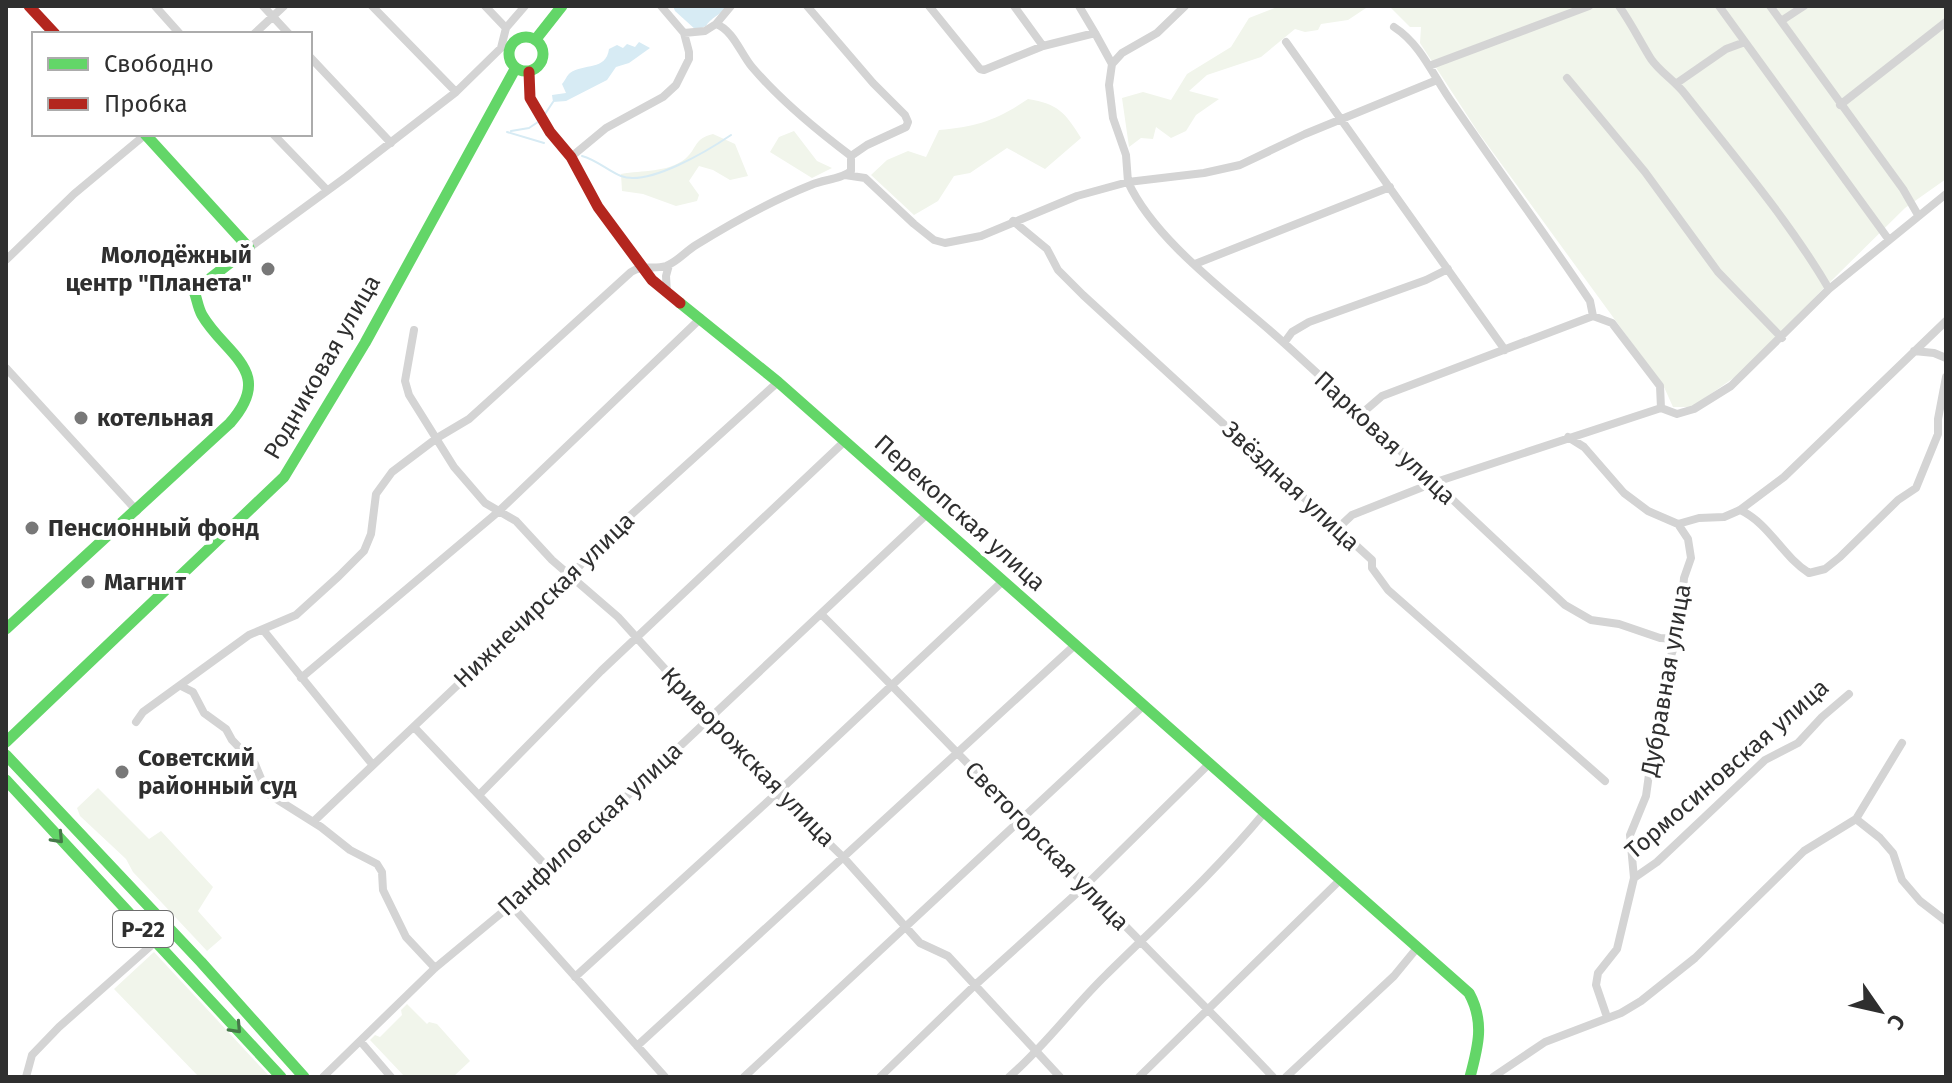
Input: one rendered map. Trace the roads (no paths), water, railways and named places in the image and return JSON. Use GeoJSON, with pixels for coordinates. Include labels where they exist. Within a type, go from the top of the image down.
{"type":"FeatureCollection","features":[{"type":"Feature","properties":{"kind":"main road"},"geometry":{"type":"LineString","coordinates":[[29,6],[53,32]]}},
{"type":"Feature","properties":{"kind":"main road"},"geometry":{"type":"LineString","coordinates":[[536,39],[562,6]]}},
{"type":"Feature","properties":{"kind":"main road"},"geometry":{"type":"LineString","coordinates":[[523,36],[536,39],[544,51],[541,65],[529,72],[515,69],[508,57],[507,42],[523,36]]}},
{"type":"Feature","properties":{"kind":"main road","name":"Родниковая улица"},"geometry":{"type":"LineString","coordinates":[[6,742],[284,477],[365,343],[515,69]]}},
{"type":"Feature","properties":{"kind":"main road","name":"Перекопская улица"},"geometry":{"type":"LineString","coordinates":[[529,72],[530,98],[550,132],[571,157],[598,207],[652,280],[778,382],[1417,948]]}},
{"type":"Feature","properties":{"kind":"main road"},"geometry":{"type":"LineString","coordinates":[[6,629],[237,416],[248,395],[248,375],[244,365],[202,315],[194,291],[249,248],[147,136]]}},
{"type":"Feature","properties":{"kind":"main road","name":"Р-22"},"geometry":{"type":"LineString","coordinates":[[6,755],[201,962],[304,1077]]}},
{"type":"Feature","properties":{"kind":"main road","name":"Р-22"},"geometry":{"type":"LineString","coordinates":[[6,780],[281,1077]]}},
{"type":"Feature","properties":{"kind":"main road"},"geometry":{"type":"LineString","coordinates":[[1417,948],[1469,993],[1478,1008],[1480,1035],[1470,1077]]}},
{"type":"Feature","properties":{"kind":"street"},"geometry":{"type":"LineString","coordinates":[[155,6],[178,32]]}},
{"type":"Feature","properties":{"kind":"street"},"geometry":{"type":"LineString","coordinates":[[263,6],[287,32]]}},
{"type":"Feature","properties":{"kind":"street"},"geometry":{"type":"LineString","coordinates":[[256,32],[284,6]]}},
{"type":"Feature","properties":{"kind":"street"},"geometry":{"type":"LineString","coordinates":[[372,6],[456,92]]}},
{"type":"Feature","properties":{"kind":"street"},"geometry":{"type":"LineString","coordinates":[[249,248],[456,92],[507,42],[506,28],[485,6]]}},
{"type":"Feature","properties":{"kind":"street"},"geometry":{"type":"LineString","coordinates":[[506,28],[525,6]]}},
{"type":"Feature","properties":{"kind":"street"},"geometry":{"type":"LineString","coordinates":[[571,157],[606,128],[670,92],[689,59],[684,33],[661,6]]}},
{"type":"Feature","properties":{"kind":"street"},"geometry":{"type":"LineString","coordinates":[[684,33],[705,31],[716,24],[731,6]]}},
{"type":"Feature","properties":{"kind":"street"},"geometry":{"type":"LineString","coordinates":[[807,6],[908,122],[900,131],[884,136],[851,156]]}},
{"type":"Feature","properties":{"kind":"street"},"geometry":{"type":"LineString","coordinates":[[929,6],[980,69],[996,66],[1043,46],[1095,33]]}},
{"type":"Feature","properties":{"kind":"street"},"geometry":{"type":"LineString","coordinates":[[1014,6],[1043,46]]}},
{"type":"Feature","properties":{"kind":"street"},"geometry":{"type":"LineString","coordinates":[[1079,6],[1112,64]]}},
{"type":"Feature","properties":{"kind":"street"},"geometry":{"type":"LineString","coordinates":[[1128,182],[1126,155],[1113,118],[1109,85],[1112,64],[1122,53],[1157,33],[1185,6]]}},
{"type":"Feature","properties":{"kind":"street"},"geometry":{"type":"LineString","coordinates":[[1429,66],[1589,6]]}},
{"type":"Feature","properties":{"kind":"street"},"geometry":{"type":"LineString","coordinates":[[1619,6],[1652,61],[1677,83],[1796,238],[1829,289]]}},
{"type":"Feature","properties":{"kind":"street"},"geometry":{"type":"LineString","coordinates":[[1719,6],[1889,240]]}},
{"type":"Feature","properties":{"kind":"street"},"geometry":{"type":"LineString","coordinates":[[1770,6],[1903,189],[1918,215]]}},
{"type":"Feature","properties":{"kind":"street"},"geometry":{"type":"LineString","coordinates":[[1781,21],[1804,6]]}},
{"type":"Feature","properties":{"kind":"street"},"geometry":{"type":"LineString","coordinates":[[1840,105],[1946,22]]}},
{"type":"Feature","properties":{"kind":"street"},"geometry":{"type":"LineString","coordinates":[[716,24],[724,27],[750,65],[784,100],[851,156]]}},
{"type":"Feature","properties":{"kind":"street"},"geometry":{"type":"LineString","coordinates":[[1394,27],[1414,43],[1590,301],[1593,316]]}},
{"type":"Feature","properties":{"kind":"street"},"geometry":{"type":"LineString","coordinates":[[1286,42],[1505,350]]}},
{"type":"Feature","properties":{"kind":"street"},"geometry":{"type":"LineString","coordinates":[[1677,83],[1726,49],[1745,42]]}},
{"type":"Feature","properties":{"kind":"street"},"geometry":{"type":"LineString","coordinates":[[312,59],[391,143]]}},
{"type":"Feature","properties":{"kind":"street"},"geometry":{"type":"LineString","coordinates":[[1567,78],[1645,172],[1718,272],[1782,338]]}},
{"type":"Feature","properties":{"kind":"street"},"geometry":{"type":"LineString","coordinates":[[845,175],[865,178],[914,224],[934,240],[945,243],[981,236],[1077,196],[1128,182],[1204,173],[1240,165],[1437,80]]}},
{"type":"Feature","properties":{"kind":"street"},"geometry":{"type":"LineString","coordinates":[[6,260],[74,194],[143,136]]}},
{"type":"Feature","properties":{"kind":"street"},"geometry":{"type":"LineString","coordinates":[[275,136],[326,189]]}},
{"type":"Feature","properties":{"kind":"street"},"geometry":{"type":"LineString","coordinates":[[136,722],[143,712],[249,635],[296,615],[359,558],[371,534],[374,501],[380,486],[392,472],[437,438],[469,419],[625,276],[643,266],[655,268],[670,264],[694,246],[754,212],[814,183],[845,175],[851,171],[851,156]]}},
{"type":"Feature","properties":{"kind":"street","name":"Парковая улица"},"geometry":{"type":"LineString","coordinates":[[1128,182],[1135,197],[1156,224],[1195,264],[1565,605],[1591,620],[1619,624],[1660,638],[1677,639]]}},
{"type":"Feature","properties":{"kind":"street"},"geometry":{"type":"LineString","coordinates":[[1195,264],[1390,187]]}},
{"type":"Feature","properties":{"kind":"street"},"geometry":{"type":"LineString","coordinates":[[1337,529],[1352,515],[1433,483],[1568,437],[1661,408],[1677,414],[1694,409],[1731,386],[1829,289],[1946,194]]}},
{"type":"Feature","properties":{"kind":"street","name":"Звёздная улица"},"geometry":{"type":"LineString","coordinates":[[1013,221],[1047,249],[1058,270],[1083,295],[1372,560],[1372,568],[1384,587],[1605,781]]}},
{"type":"Feature","properties":{"kind":"street"},"geometry":{"type":"LineString","coordinates":[[667,293],[666,276],[670,264]]}},
{"type":"Feature","properties":{"kind":"street"},"geometry":{"type":"LineString","coordinates":[[1284,343],[1292,332],[1309,322],[1426,280],[1448,269]]}},
{"type":"Feature","properties":{"kind":"street"},"geometry":{"type":"LineString","coordinates":[[1360,415],[1382,396],[1593,316],[1612,323],[1660,386],[1661,408]]}},
{"type":"Feature","properties":{"kind":"street"},"geometry":{"type":"LineString","coordinates":[[301,678],[498,512],[701,318]]}},
{"type":"Feature","properties":{"kind":"street"},"geometry":{"type":"LineString","coordinates":[[1568,437],[1584,447],[1624,493],[1648,511],[1678,524],[1699,518],[1724,517],[1740,510],[1784,477],[1946,321]]}},
{"type":"Feature","properties":{"kind":"street","name":"Криворожская улица"},"geometry":{"type":"LineString","coordinates":[[414,330],[405,381],[409,395],[466,481],[485,503],[516,521],[552,560],[618,617],[777,793],[843,857],[920,943],[948,956],[1060,1077]]}},
{"type":"Feature","properties":{"kind":"street"},"geometry":{"type":"LineString","coordinates":[[1914,351],[1946,358]]}},
{"type":"Feature","properties":{"kind":"street"},"geometry":{"type":"LineString","coordinates":[[6,368],[137,511]]}},
{"type":"Feature","properties":{"kind":"street"},"geometry":{"type":"LineString","coordinates":[[1740,510],[1764,526],[1794,564],[1809,573],[1825,569],[1898,500],[1916,488],[1938,434],[1946,377]]}},
{"type":"Feature","properties":{"kind":"street","name":"Нижнечирская улица"},"geometry":{"type":"LineString","coordinates":[[313,822],[571,575],[601,542],[778,382]]}},
{"type":"Feature","properties":{"kind":"street"},"geometry":{"type":"LineString","coordinates":[[480,794],[601,671],[845,441]]}},
{"type":"Feature","properties":{"kind":"street","name":"Панфиловская улица"},"geometry":{"type":"LineString","coordinates":[[323,1077],[435,968],[511,905],[927,514]]}},
{"type":"Feature","properties":{"kind":"street","name":"Дубравная улица"},"geometry":{"type":"LineString","coordinates":[[1607,1017],[1596,985],[1598,973],[1617,949],[1634,878],[1630,835],[1646,796],[1662,681],[1677,639],[1684,578],[1691,558],[1688,539],[1678,524]]}},
{"type":"Feature","properties":{"kind":"street"},"geometry":{"type":"LineString","coordinates":[[575,977],[1003,581]]}},
{"type":"Feature","properties":{"kind":"street","name":"Светогорская улица"},"geometry":{"type":"LineString","coordinates":[[821,614],[1209,1008],[1273,1077]]}},
{"type":"Feature","properties":{"kind":"street"},"geometry":{"type":"LineString","coordinates":[[264,631],[372,764]]}},
{"type":"Feature","properties":{"kind":"street"},"geometry":{"type":"LineString","coordinates":[[637,1046],[1075,645]]}},
{"type":"Feature","properties":{"kind":"street"},"geometry":{"type":"LineString","coordinates":[[181,686],[193,692],[204,713],[226,729],[255,764],[267,793],[381,868],[383,890],[406,937],[435,968]]}},
{"type":"Feature","properties":{"kind":"street","name":"Тормосиновская улица"},"geometry":{"type":"LineString","coordinates":[[1634,878],[1657,862],[1765,760],[1798,743],[1849,694]]}},
{"type":"Feature","properties":{"kind":"street"},"geometry":{"type":"LineString","coordinates":[[744,1077],[1143,706]]}},
{"type":"Feature","properties":{"kind":"street"},"geometry":{"type":"LineString","coordinates":[[414,727],[548,868]]}},
{"type":"Feature","properties":{"kind":"street"},"geometry":{"type":"LineString","coordinates":[[1493,1077],[1545,1042],[1621,1013],[1695,958],[1804,851],[1856,819],[1902,743]]}},
{"type":"Feature","properties":{"kind":"street"},"geometry":{"type":"LineString","coordinates":[[880,1077],[974,986],[1087,884],[1209,764]]}},
{"type":"Feature","properties":{"kind":"street"},"geometry":{"type":"LineString","coordinates":[[1009,1077],[1036,1054],[1103,978],[1264,813]]}},
{"type":"Feature","properties":{"kind":"street"},"geometry":{"type":"LineString","coordinates":[[1856,819],[1893,853],[1902,880],[1920,901],[1946,921]]}},
{"type":"Feature","properties":{"kind":"street"},"geometry":{"type":"LineString","coordinates":[[1139,1077],[1340,880]]}},
{"type":"Feature","properties":{"kind":"street"},"geometry":{"type":"LineString","coordinates":[[511,905],[665,1077]]}},
{"type":"Feature","properties":{"kind":"street"},"geometry":{"type":"LineString","coordinates":[[26,1077],[32,1055],[155,942]]}},
{"type":"Feature","properties":{"kind":"street"},"geometry":{"type":"LineString","coordinates":[[1286,1077],[1394,976],[1417,948]]}},
{"type":"Feature","properties":{"kind":"street"},"geometry":{"type":"LineString","coordinates":[[361,1042],[391,1077]]}},
{"type":"Feature","properties":{"kind":"water"},"geometry":{"type":"Polygon","coordinates":[[[673,6],[728,6],[706,26],[696,30],[673,6]]]}},
{"type":"Feature","properties":{"kind":"water"},"geometry":{"type":"Polygon","coordinates":[[[639,42],[650,48],[629,63],[616,67],[607,80],[566,101],[553,102],[552,95],[566,93],[562,84],[570,73],[599,64],[604,61],[609,49],[617,45],[635,47],[639,42]]]}},
{"type":"Feature","properties":{"kind":"waterway"},"geometry":{"type":"LineString","coordinates":[[545,114],[553,102]]}},
{"type":"Feature","properties":{"kind":"waterway"},"geometry":{"type":"LineString","coordinates":[[511,131],[529,128],[538,122]]}},
{"type":"Feature","properties":{"kind":"waterway"},"geometry":{"type":"LineString","coordinates":[[507,132],[544,143]]}},
{"type":"Feature","properties":{"kind":"waterway"},"geometry":{"type":"LineString","coordinates":[[582,156],[621,176],[633,178],[678,165],[731,135]]}},
{"type":"Feature","properties":{"kind":"place","name":"Молодёжный центр \"Планета\""},"geometry":{"type":"Point","coordinates":[268,269]}},
{"type":"Feature","properties":{"kind":"place","name":"котельная"},"geometry":{"type":"Point","coordinates":[81,418]}},
{"type":"Feature","properties":{"kind":"place","name":"Пенсионный фонд"},"geometry":{"type":"Point","coordinates":[32,528]}},
{"type":"Feature","properties":{"kind":"place","name":"Магнит"},"geometry":{"type":"Point","coordinates":[88,582]}},
{"type":"Feature","properties":{"kind":"place","name":"Советский районный суд"},"geometry":{"type":"Point","coordinates":[122,772]}}]}
